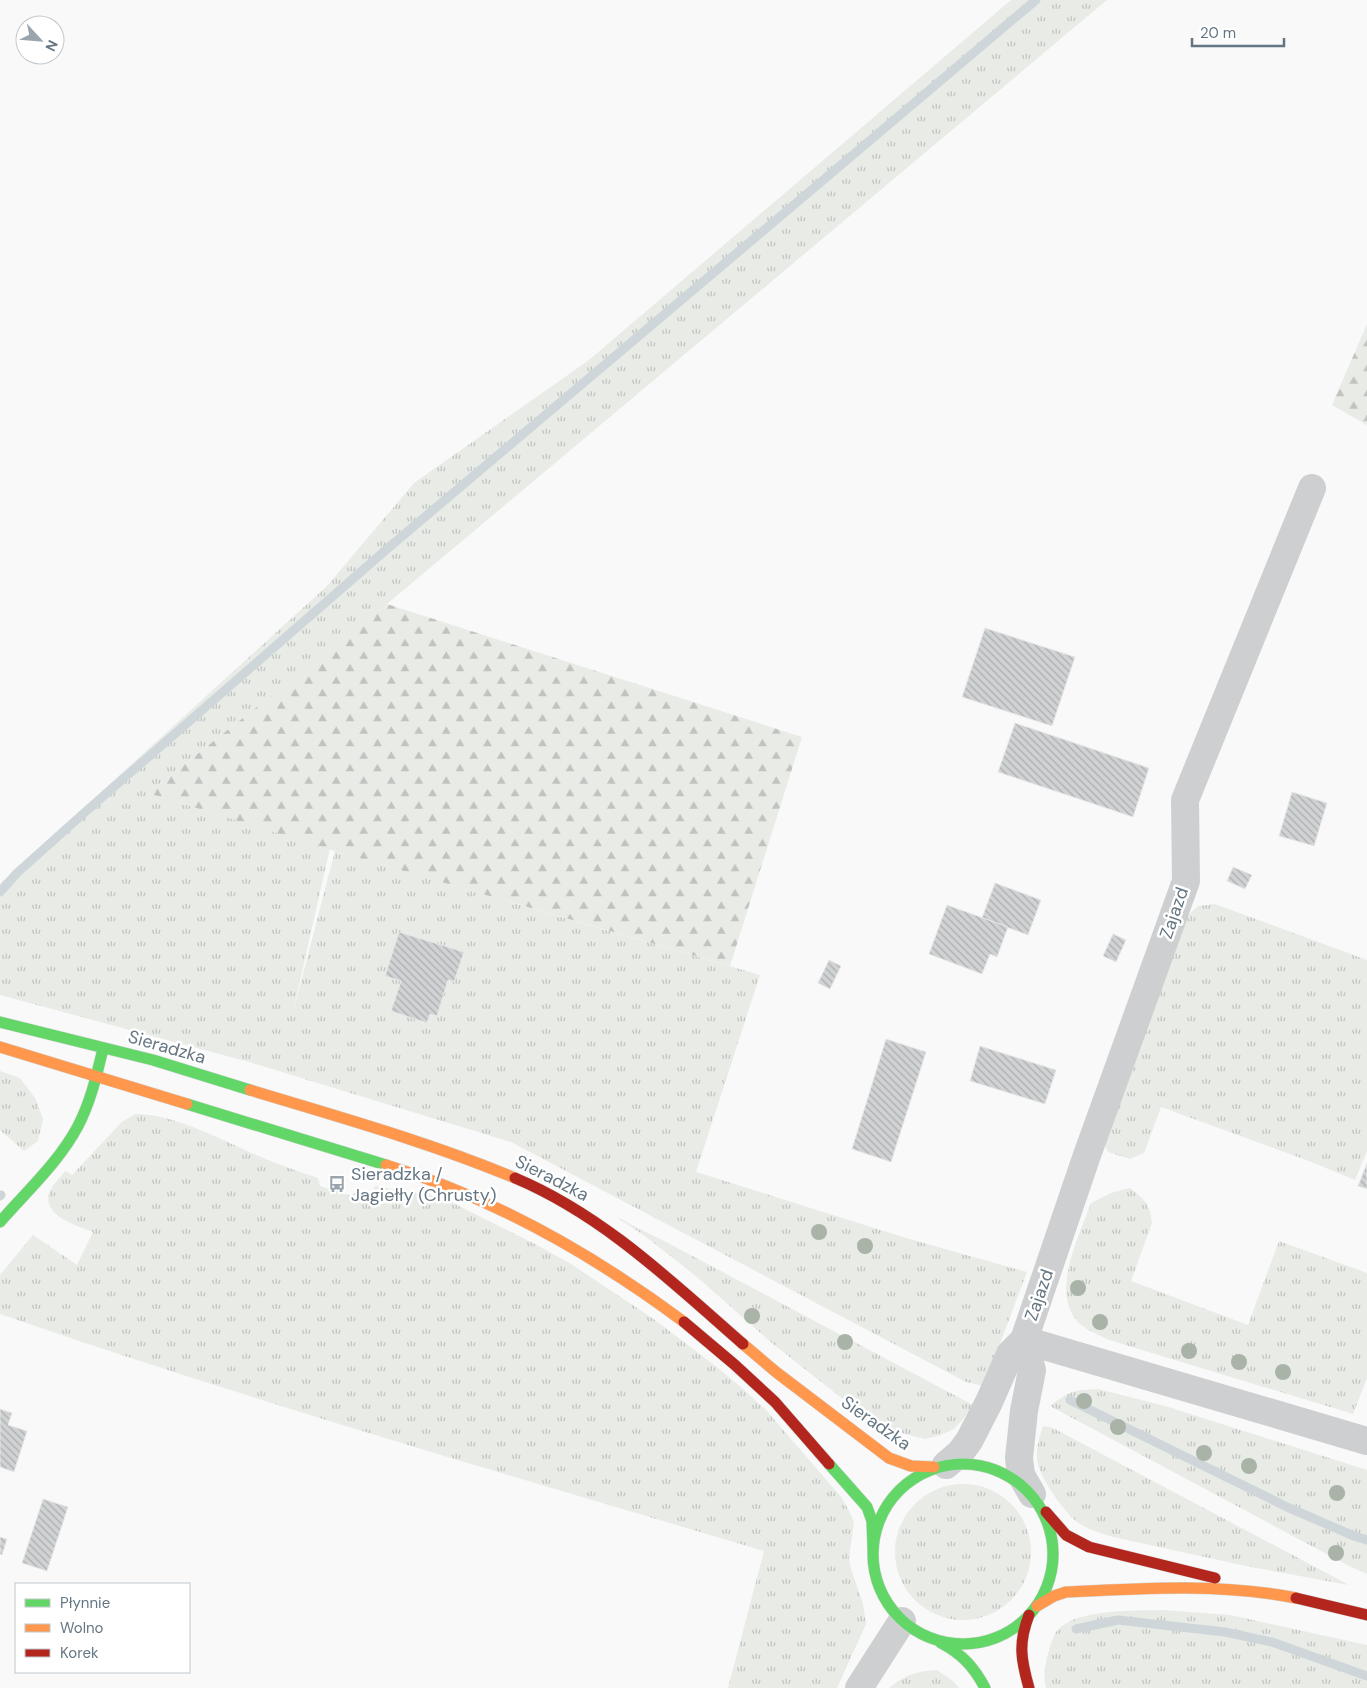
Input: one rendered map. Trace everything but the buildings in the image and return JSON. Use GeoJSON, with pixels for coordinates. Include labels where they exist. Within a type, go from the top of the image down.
{"type":"FeatureCollection","features":[{"type":"Feature","properties":{"kind":"main road","name":"Sieradzka"},"geometry":{"type":"LineString","coordinates":[[0,1022],[153,1060],[419,1141],[475,1161],[541,1189],[596,1221],[629,1246],[692,1298],[776,1372],[889,1458],[904,1465],[940,1466],[955,1463],[976,1464],[997,1469],[1016,1480],[1066,1535],[1089,1547],[1214,1577],[1254,1591]]}},
{"type":"Feature","properties":{"kind":"main road"},"geometry":{"type":"LineString","coordinates":[[0,1047],[407,1171],[444,1184],[555,1237],[664,1306],[776,1403],[867,1507],[872,1521],[874,1569],[880,1590],[889,1606],[902,1621],[918,1633],[954,1649],[967,1659],[976,1670],[985,1688]]}},
{"type":"Feature","properties":{"kind":"main road"},"geometry":{"type":"LineString","coordinates":[[0,1222],[46,1170],[72,1135],[82,1116],[104,1048]]}},
{"type":"Feature","properties":{"kind":"main road"},"geometry":{"type":"LineString","coordinates":[[873,1548],[876,1527],[885,1507],[898,1490],[915,1477],[940,1466]]}},
{"type":"Feature","properties":{"kind":"main road"},"geometry":{"type":"LineString","coordinates":[[935,1640],[954,1644],[973,1644],[992,1640],[1009,1632],[1038,1606],[1047,1589],[1054,1551],[1051,1532],[1044,1512],[1035,1499]]}},
{"type":"Feature","properties":{"kind":"main road"},"geometry":{"type":"LineString","coordinates":[[1038,1606],[1054,1596],[1066,1592],[1185,1588],[1254,1591],[1367,1615]]}},
{"type":"Feature","properties":{"kind":"main road"},"geometry":{"type":"LineString","coordinates":[[1029,1616],[1023,1628],[1020,1641],[1021,1657],[1029,1688]]}},
{"type":"Feature","properties":{"kind":"street","name":"Zajazd"},"geometry":{"type":"LineString","coordinates":[[940,1466],[960,1453],[969,1441],[990,1402],[1010,1354],[1024,1340],[1086,1158],[1186,882],[1185,800],[1312,488]]}},
{"type":"Feature","properties":{"kind":"street","name":"Zajazd"},"geometry":{"type":"LineString","coordinates":[[1024,1340],[1032,1370],[1024,1411],[1019,1458],[1021,1475],[1035,1499]]}},
{"type":"Feature","properties":{"kind":"street"},"geometry":{"type":"LineString","coordinates":[[1024,1340],[1367,1441]]}},
{"type":"Feature","properties":{"kind":"street"},"geometry":{"type":"LineString","coordinates":[[859,1688],[902,1621]]}},
{"type":"Feature","properties":{"kind":"green space"},"geometry":{"type":"Polygon","coordinates":[[[1011,0],[1107,0],[387,604],[148,793],[330,848],[292,1016],[335,851],[760,975],[696,1172],[906,1238],[1027,1272],[984,1386],[966,1382],[511,1142],[249,1062],[0,995],[0,884],[327,586],[414,483],[589,360],[1011,0]]]}},
{"type":"Feature","properties":{"kind":"green space"},"geometry":{"type":"Polygon","coordinates":[[[1367,324],[1367,425],[1332,405],[1367,324]]]}},
{"type":"Feature","properties":{"kind":"green space"},"geometry":{"type":"Polygon","coordinates":[[[387,604],[802,737],[730,966],[335,851],[148,793],[387,604]]]}},
{"type":"Feature","properties":{"kind":"green space"},"geometry":{"type":"Polygon","coordinates":[[[1215,904],[1367,960],[1367,1151],[1355,1180],[1309,1161],[1161,1107],[1144,1153],[1130,1159],[1108,1152],[1103,1141],[1184,919],[1198,906],[1215,904]]]}},
{"type":"Feature","properties":{"kind":"green space"},"geometry":{"type":"Polygon","coordinates":[[[0,1071],[20,1078],[35,1098],[43,1119],[38,1141],[24,1151],[0,1130],[0,1071]]]}},
{"type":"Feature","properties":{"kind":"green space"},"geometry":{"type":"Polygon","coordinates":[[[135,1114],[177,1121],[191,1126],[272,1162],[318,1178],[320,1186],[351,1196],[358,1190],[372,1195],[375,1186],[435,1196],[451,1202],[571,1264],[655,1320],[718,1368],[766,1410],[842,1498],[854,1522],[849,1558],[863,1604],[866,1624],[837,1688],[728,1688],[764,1551],[285,1407],[0,1314],[0,1275],[33,1235],[77,1265],[93,1232],[71,1223],[56,1214],[49,1202],[50,1191],[65,1171],[72,1175],[122,1122],[135,1114]]]}},
{"type":"Feature","properties":{"kind":"green space"},"geometry":{"type":"Polygon","coordinates":[[[1130,1188],[1146,1202],[1152,1223],[1131,1281],[1248,1325],[1279,1241],[1367,1273],[1367,1378],[1353,1414],[1109,1340],[1090,1331],[1077,1321],[1068,1304],[1066,1290],[1067,1275],[1075,1245],[1091,1203],[1111,1193],[1130,1188]]]}},
{"type":"Feature","properties":{"kind":"green space"},"geometry":{"type":"Polygon","coordinates":[[[616,1217],[973,1405],[954,1429],[941,1435],[925,1439],[887,1429],[839,1396],[773,1344],[697,1277],[645,1236],[616,1217]]]}},
{"type":"Feature","properties":{"kind":"green space"},"geometry":{"type":"Polygon","coordinates":[[[1098,1389],[1165,1406],[1367,1470],[1367,1574],[1050,1406],[1072,1392],[1098,1389]]]}},
{"type":"Feature","properties":{"kind":"green space"},"geometry":{"type":"Polygon","coordinates":[[[1043,1426],[1053,1428],[1349,1585],[1246,1566],[1113,1537],[1080,1524],[1062,1506],[1040,1471],[1037,1449],[1043,1426]]]}},
{"type":"Feature","properties":{"kind":"green space"},"geometry":{"type":"Polygon","coordinates":[[[963,1484],[989,1489],[1011,1504],[1026,1526],[1031,1552],[1026,1578],[1011,1600],[989,1615],[963,1620],[937,1615],[915,1600],[900,1578],[895,1552],[900,1526],[915,1504],[937,1489],[963,1484]]]}},
{"type":"Feature","properties":{"kind":"green space"},"geometry":{"type":"Polygon","coordinates":[[[1163,1610],[1230,1615],[1367,1645],[1367,1688],[1046,1688],[1046,1662],[1052,1640],[1056,1632],[1065,1624],[1106,1612],[1163,1610]]]}},
{"type":"Feature","properties":{"kind":"green space"},"geometry":{"type":"Polygon","coordinates":[[[937,1670],[953,1681],[959,1688],[889,1688],[912,1674],[937,1670]]]}},
{"type":"Feature","properties":{"kind":"waterway"},"geometry":{"type":"LineString","coordinates":[[0,892],[17,873],[84,813],[387,549],[1036,0]]}},
{"type":"Feature","properties":{"kind":"waterway"},"geometry":{"type":"LineString","coordinates":[[1070,1400],[1287,1507],[1367,1540]]}},
{"type":"Feature","properties":{"kind":"waterway"},"geometry":{"type":"LineString","coordinates":[[1076,1629],[1118,1620],[1225,1632],[1272,1642],[1367,1676]]}},
{"type":"Feature","properties":{"kind":"traffic: fast"},"geometry":{"type":"LineString","coordinates":[[0,1022],[153,1060],[250,1090]]}},
{"type":"Feature","properties":{"kind":"traffic: fast"},"geometry":{"type":"LineString","coordinates":[[0,1222],[62,1152],[78,1126],[95,1081],[102,1053]]}},
{"type":"Feature","properties":{"kind":"traffic: fast"},"geometry":{"type":"LineString","coordinates":[[187,1104],[386,1165]]}},
{"type":"Feature","properties":{"kind":"traffic: fast"},"geometry":{"type":"LineString","coordinates":[[829,1464],[867,1507],[872,1521],[873,1548]]}},
{"type":"Feature","properties":{"kind":"traffic: fast"},"geometry":{"type":"LineString","coordinates":[[954,1464],[972,1464],[998,1470],[1027,1490],[1047,1519],[1052,1536],[1053,1554],[1052,1572],[1047,1589],[1027,1618],[998,1638],[981,1643],[954,1644],[937,1641],[920,1634],[893,1611],[883,1597],[876,1580],[873,1563],[873,1545],[876,1528],[883,1511],[906,1484],[920,1474],[937,1467],[954,1464]]}},
{"type":"Feature","properties":{"kind":"traffic: fast"},"geometry":{"type":"LineString","coordinates":[[941,1643],[967,1662],[985,1688]]}},
{"type":"Feature","properties":{"kind":"traffic: slow"},"geometry":{"type":"LineString","coordinates":[[0,1047],[187,1104]]}},
{"type":"Feature","properties":{"kind":"traffic: slow"},"geometry":{"type":"LineString","coordinates":[[250,1090],[417,1141],[515,1178]]}},
{"type":"Feature","properties":{"kind":"traffic: slow"},"geometry":{"type":"LineString","coordinates":[[386,1165],[426,1178],[465,1194],[542,1231],[615,1274],[684,1322]]}},
{"type":"Feature","properties":{"kind":"traffic: slow"},"geometry":{"type":"LineString","coordinates":[[743,1344],[776,1372],[889,1458],[911,1466],[934,1467]]}},
{"type":"Feature","properties":{"kind":"traffic: slow"},"geometry":{"type":"LineString","coordinates":[[1037,1606],[1054,1596],[1066,1592],[1153,1588],[1239,1590],[1296,1598]]}},
{"type":"Feature","properties":{"kind":"traffic: jam"},"geometry":{"type":"LineString","coordinates":[[515,1178],[547,1193],[607,1230],[663,1274],[743,1344]]}},
{"type":"Feature","properties":{"kind":"traffic: jam"},"geometry":{"type":"LineString","coordinates":[[684,1322],[775,1402],[829,1464]]}},
{"type":"Feature","properties":{"kind":"traffic: jam"},"geometry":{"type":"LineString","coordinates":[[1046,1512],[1066,1535],[1089,1547],[1215,1578]]}},
{"type":"Feature","properties":{"kind":"traffic: jam"},"geometry":{"type":"LineString","coordinates":[[1296,1598],[1367,1615]]}},
{"type":"Feature","properties":{"kind":"traffic: jam"},"geometry":{"type":"LineString","coordinates":[[1029,1615],[1022,1643],[1024,1669],[1029,1688]]}},
{"type":"Feature","properties":{"kind":"place","name":"Sieradzka / Jagiełły (Chrusty)"},"geometry":{"type":"Point","coordinates":[337,1184]}}]}
